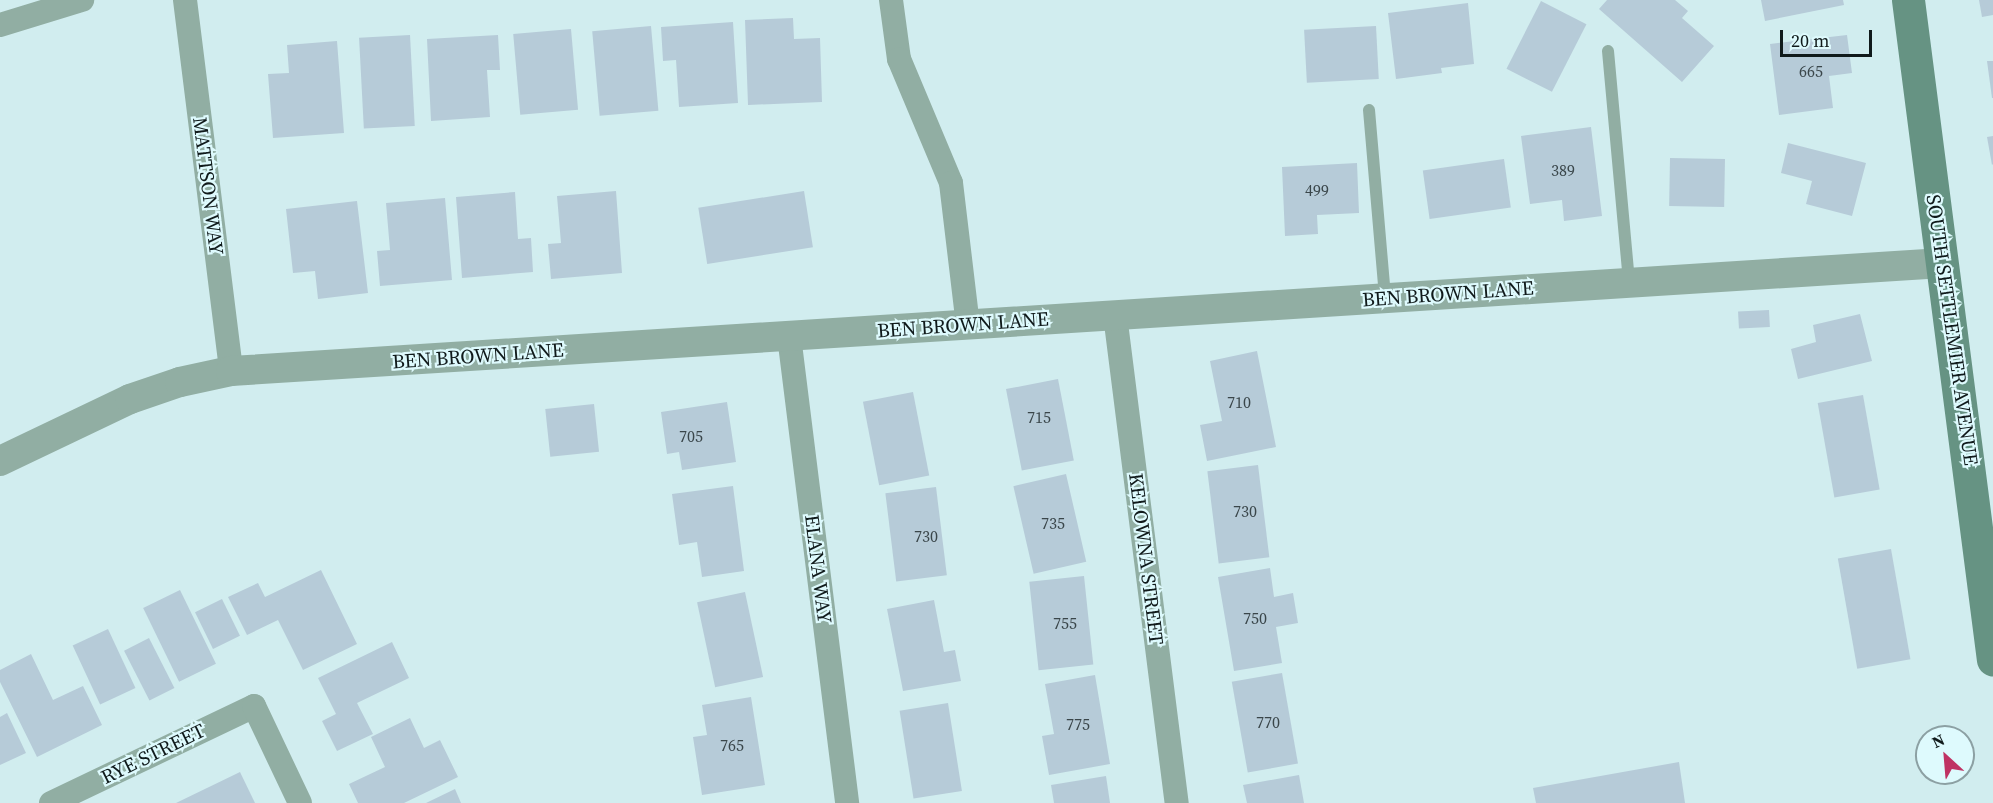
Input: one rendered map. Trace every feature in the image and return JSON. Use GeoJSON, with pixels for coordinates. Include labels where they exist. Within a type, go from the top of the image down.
{"type":"FeatureCollection","features":[{"type":"Feature","properties":{"kind":"main road","name":"SOUTH SETTLEMIER AVENUE"},"geometry":{"type":"LineString","coordinates":[[1908,0],[1993,660]]}},
{"type":"Feature","properties":{"kind":"street"},"geometry":{"type":"LineString","coordinates":[[0,25],[82,0]]}},
{"type":"Feature","properties":{"kind":"street","name":"MATTSON WAY"},"geometry":{"type":"LineString","coordinates":[[185,0],[231,371]]}},
{"type":"Feature","properties":{"kind":"street"},"geometry":{"type":"LineString","coordinates":[[891,0],[899,59],[951,183],[968,325]]}},
{"type":"Feature","properties":{"kind":"street","name":"BEN BROWN LANE"},"geometry":{"type":"LineString","coordinates":[[0,461],[130,399],[180,382],[231,371],[1943,263]]}},
{"type":"Feature","properties":{"kind":"street","name":"KELOWNA STREET"},"geometry":{"type":"LineString","coordinates":[[1115,315],[1177,803]]}},
{"type":"Feature","properties":{"kind":"street","name":"ELANA WAY"},"geometry":{"type":"LineString","coordinates":[[789,336],[847,803]]}},
{"type":"Feature","properties":{"kind":"street","name":"RYE STREET"},"geometry":{"type":"LineString","coordinates":[[51,803],[254,706],[300,803]]}},
{"type":"Feature","properties":{"kind":"lane"},"geometry":{"type":"LineString","coordinates":[[1608,51],[1629,283]]}},
{"type":"Feature","properties":{"kind":"lane"},"geometry":{"type":"LineString","coordinates":[[1369,110],[1385,298]]}},
{"type":"Feature","properties":{"kind":"building"},"geometry":{"type":"Polygon","coordinates":[[[1607,0],[1675,0],[1688,11],[1682,18],[1714,46],[1682,82],[1599,9],[1607,0]]]}},
{"type":"Feature","properties":{"kind":"building"},"geometry":{"type":"Polygon","coordinates":[[[1761,0],[1843,0],[1844,5],[1765,21],[1761,0]]]}},
{"type":"Feature","properties":{"kind":"building"},"geometry":{"type":"Polygon","coordinates":[[[1979,0],[1993,0],[1993,15],[1982,17],[1979,0]]]}},
{"type":"Feature","properties":{"kind":"building"},"geometry":{"type":"Polygon","coordinates":[[[1541,1],[1586,24],[1552,92],[1506,69],[1541,1]]]}},
{"type":"Feature","properties":{"kind":"building"},"geometry":{"type":"Polygon","coordinates":[[[1468,3],[1474,64],[1441,68],[1442,73],[1396,79],[1388,13],[1468,3]]]}},
{"type":"Feature","properties":{"kind":"building"},"geometry":{"type":"Polygon","coordinates":[[[793,18],[794,39],[820,38],[822,102],[748,105],[745,20],[793,18]]]}},
{"type":"Feature","properties":{"kind":"building"},"geometry":{"type":"Polygon","coordinates":[[[733,22],[738,103],[679,107],[676,60],[663,61],[661,27],[733,22]]]}},
{"type":"Feature","properties":{"kind":"building"},"geometry":{"type":"Polygon","coordinates":[[[651,26],[658,111],[600,116],[592,31],[651,26]]]}},
{"type":"Feature","properties":{"kind":"building"},"geometry":{"type":"Polygon","coordinates":[[[1376,26],[1379,79],[1307,83],[1304,30],[1376,26]]]}},
{"type":"Feature","properties":{"kind":"building"},"geometry":{"type":"Polygon","coordinates":[[[571,29],[578,110],[520,115],[513,34],[571,29]]]}},
{"type":"Feature","properties":{"kind":"building"},"geometry":{"type":"Polygon","coordinates":[[[410,35],[415,126],[364,129],[359,38],[410,35]]]}},
{"type":"Feature","properties":{"kind":"building"},"geometry":{"type":"Polygon","coordinates":[[[498,35],[500,70],[487,70],[490,117],[431,121],[427,39],[498,35]]]}},
{"type":"Feature","properties":{"kind":"building"},"geometry":{"type":"Polygon","coordinates":[[[1847,35],[1852,73],[1829,76],[1833,108],[1779,115],[1770,44],[1847,35]]]}},
{"type":"Feature","properties":{"kind":"building"},"geometry":{"type":"Polygon","coordinates":[[[337,41],[344,133],[273,138],[268,74],[289,73],[287,45],[337,41]]]}},
{"type":"Feature","properties":{"kind":"building"},"geometry":{"type":"Polygon","coordinates":[[[1987,61],[1993,61],[1993,98],[1992,98],[1987,61]]]}},
{"type":"Feature","properties":{"kind":"building"},"geometry":{"type":"Polygon","coordinates":[[[1591,127],[1602,216],[1564,221],[1562,200],[1530,204],[1521,136],[1591,127]]]}},
{"type":"Feature","properties":{"kind":"building"},"geometry":{"type":"Polygon","coordinates":[[[1993,136],[1993,164],[1992,165],[1987,137],[1993,136]]]}},
{"type":"Feature","properties":{"kind":"building"},"geometry":{"type":"Polygon","coordinates":[[[1788,143],[1866,163],[1852,216],[1806,204],[1812,181],[1781,173],[1788,143]]]}},
{"type":"Feature","properties":{"kind":"building"},"geometry":{"type":"Polygon","coordinates":[[[1670,158],[1725,159],[1724,207],[1669,206],[1670,158]]]}},
{"type":"Feature","properties":{"kind":"building"},"geometry":{"type":"Polygon","coordinates":[[[1504,159],[1511,208],[1430,219],[1423,170],[1504,159]]]}},
{"type":"Feature","properties":{"kind":"building"},"geometry":{"type":"Polygon","coordinates":[[[1357,163],[1359,213],[1317,215],[1318,234],[1285,236],[1282,167],[1357,163]]]}},
{"type":"Feature","properties":{"kind":"building"},"geometry":{"type":"Polygon","coordinates":[[[616,191],[622,273],[551,279],[548,244],[561,243],[557,196],[616,191]]]}},
{"type":"Feature","properties":{"kind":"building"},"geometry":{"type":"Polygon","coordinates":[[[804,191],[813,247],[707,264],[698,208],[804,191]]]}},
{"type":"Feature","properties":{"kind":"building"},"geometry":{"type":"Polygon","coordinates":[[[515,192],[518,239],[531,238],[533,272],[462,278],[456,197],[515,192]]]}},
{"type":"Feature","properties":{"kind":"building"},"geometry":{"type":"Polygon","coordinates":[[[445,198],[452,280],[380,286],[377,251],[390,250],[386,203],[445,198]]]}},
{"type":"Feature","properties":{"kind":"building"},"geometry":{"type":"Polygon","coordinates":[[[357,201],[368,293],[318,299],[315,271],[293,273],[286,209],[357,201]]]}},
{"type":"Feature","properties":{"kind":"building"},"geometry":{"type":"Polygon","coordinates":[[[1769,310],[1770,327],[1739,329],[1738,312],[1769,310]]]}},
{"type":"Feature","properties":{"kind":"building"},"geometry":{"type":"Polygon","coordinates":[[[1860,314],[1872,361],[1798,379],[1791,349],[1816,342],[1813,325],[1860,314]]]}},
{"type":"Feature","properties":{"kind":"building"},"geometry":{"type":"Polygon","coordinates":[[[1257,351],[1276,447],[1207,461],[1200,425],[1222,421],[1210,361],[1257,351]]]}},
{"type":"Feature","properties":{"kind":"building"},"geometry":{"type":"Polygon","coordinates":[[[1058,379],[1074,460],[1022,471],[1006,389],[1058,379]]]}},
{"type":"Feature","properties":{"kind":"building"},"geometry":{"type":"Polygon","coordinates":[[[913,392],[929,475],[879,485],[863,402],[913,392]]]}},
{"type":"Feature","properties":{"kind":"building"},"geometry":{"type":"Polygon","coordinates":[[[1863,395],[1880,490],[1834,498],[1818,403],[1863,395]]]}},
{"type":"Feature","properties":{"kind":"building"},"geometry":{"type":"Polygon","coordinates":[[[727,402],[736,462],[682,470],[679,452],[667,454],[661,412],[727,402]]]}},
{"type":"Feature","properties":{"kind":"building"},"geometry":{"type":"Polygon","coordinates":[[[594,404],[599,452],[550,457],[545,409],[594,404]]]}},
{"type":"Feature","properties":{"kind":"building"},"geometry":{"type":"Polygon","coordinates":[[[1258,465],[1269,557],[1219,564],[1207,471],[1258,465]]]}},
{"type":"Feature","properties":{"kind":"building"},"geometry":{"type":"Polygon","coordinates":[[[1066,474],[1086,562],[1034,574],[1013,486],[1066,474]]]}},
{"type":"Feature","properties":{"kind":"building"},"geometry":{"type":"Polygon","coordinates":[[[733,486],[744,571],[702,577],[697,542],[679,545],[672,494],[733,486]]]}},
{"type":"Feature","properties":{"kind":"building"},"geometry":{"type":"Polygon","coordinates":[[[936,487],[947,575],[896,582],[885,493],[936,487]]]}},
{"type":"Feature","properties":{"kind":"building"},"geometry":{"type":"Polygon","coordinates":[[[1891,549],[1910,659],[1857,669],[1838,558],[1891,549]]]}},
{"type":"Feature","properties":{"kind":"building"},"geometry":{"type":"Polygon","coordinates":[[[1270,568],[1274,597],[1293,593],[1298,623],[1276,627],[1282,663],[1234,671],[1218,577],[1270,568]]]}},
{"type":"Feature","properties":{"kind":"building"},"geometry":{"type":"Polygon","coordinates":[[[321,570],[357,644],[303,670],[278,620],[247,635],[228,597],[258,583],[265,597],[321,570]]]}},
{"type":"Feature","properties":{"kind":"building"},"geometry":{"type":"Polygon","coordinates":[[[1084,576],[1093,665],[1039,670],[1029,582],[1084,576]]]}},
{"type":"Feature","properties":{"kind":"building"},"geometry":{"type":"Polygon","coordinates":[[[180,590],[216,664],[179,682],[143,608],[180,590]]]}},
{"type":"Feature","properties":{"kind":"building"},"geometry":{"type":"Polygon","coordinates":[[[745,592],[763,677],[715,687],[697,602],[745,592]]]}},
{"type":"Feature","properties":{"kind":"building"},"geometry":{"type":"Polygon","coordinates":[[[222,599],[240,636],[213,649],[195,612],[222,599]]]}},
{"type":"Feature","properties":{"kind":"building"},"geometry":{"type":"Polygon","coordinates":[[[934,600],[944,652],[955,650],[961,681],[903,691],[887,609],[934,600]]]}},
{"type":"Feature","properties":{"kind":"building"},"geometry":{"type":"Polygon","coordinates":[[[108,629],[135,688],[100,704],[73,645],[108,629]]]}},
{"type":"Feature","properties":{"kind":"building"},"geometry":{"type":"Polygon","coordinates":[[[149,638],[174,688],[149,701],[124,651],[149,638]]]}},
{"type":"Feature","properties":{"kind":"building"},"geometry":{"type":"Polygon","coordinates":[[[392,642],[409,678],[357,703],[373,734],[337,751],[322,721],[336,714],[318,678],[392,642]]]}},
{"type":"Feature","properties":{"kind":"building"},"geometry":{"type":"Polygon","coordinates":[[[31,654],[53,700],[83,686],[102,725],[37,757],[0,682],[0,670],[31,654]]]}},
{"type":"Feature","properties":{"kind":"building"},"geometry":{"type":"Polygon","coordinates":[[[1282,673],[1298,764],[1248,772],[1232,682],[1282,673]]]}},
{"type":"Feature","properties":{"kind":"building"},"geometry":{"type":"Polygon","coordinates":[[[1095,675],[1110,764],[1049,775],[1042,736],[1054,734],[1045,684],[1095,675]]]}},
{"type":"Feature","properties":{"kind":"building"},"geometry":{"type":"Polygon","coordinates":[[[751,697],[765,785],[702,795],[693,737],[707,735],[702,705],[751,697]]]}},
{"type":"Feature","properties":{"kind":"building"},"geometry":{"type":"Polygon","coordinates":[[[948,703],[962,791],[914,799],[900,711],[948,703]]]}},
{"type":"Feature","properties":{"kind":"building"},"geometry":{"type":"Polygon","coordinates":[[[7,713],[26,753],[0,765],[0,717],[7,713]]]}},
{"type":"Feature","properties":{"kind":"building"},"geometry":{"type":"Polygon","coordinates":[[[410,718],[424,748],[440,740],[458,777],[404,803],[358,803],[349,784],[385,767],[371,737],[410,718]]]}},
{"type":"Feature","properties":{"kind":"building"},"geometry":{"type":"Polygon","coordinates":[[[1679,762],[1685,803],[1536,803],[1533,788],[1679,762]]]}},
{"type":"Feature","properties":{"kind":"building"},"geometry":{"type":"Polygon","coordinates":[[[240,772],[255,803],[176,803],[240,772]]]}},
{"type":"Feature","properties":{"kind":"building"},"geometry":{"type":"Polygon","coordinates":[[[1299,775],[1304,803],[1247,803],[1243,785],[1299,775]]]}},
{"type":"Feature","properties":{"kind":"building"},"geometry":{"type":"Polygon","coordinates":[[[1106,776],[1110,803],[1054,803],[1051,785],[1106,776]]]}},
{"type":"Feature","properties":{"kind":"building"},"geometry":{"type":"Polygon","coordinates":[[[455,789],[461,803],[426,803],[455,789]]]}}]}
